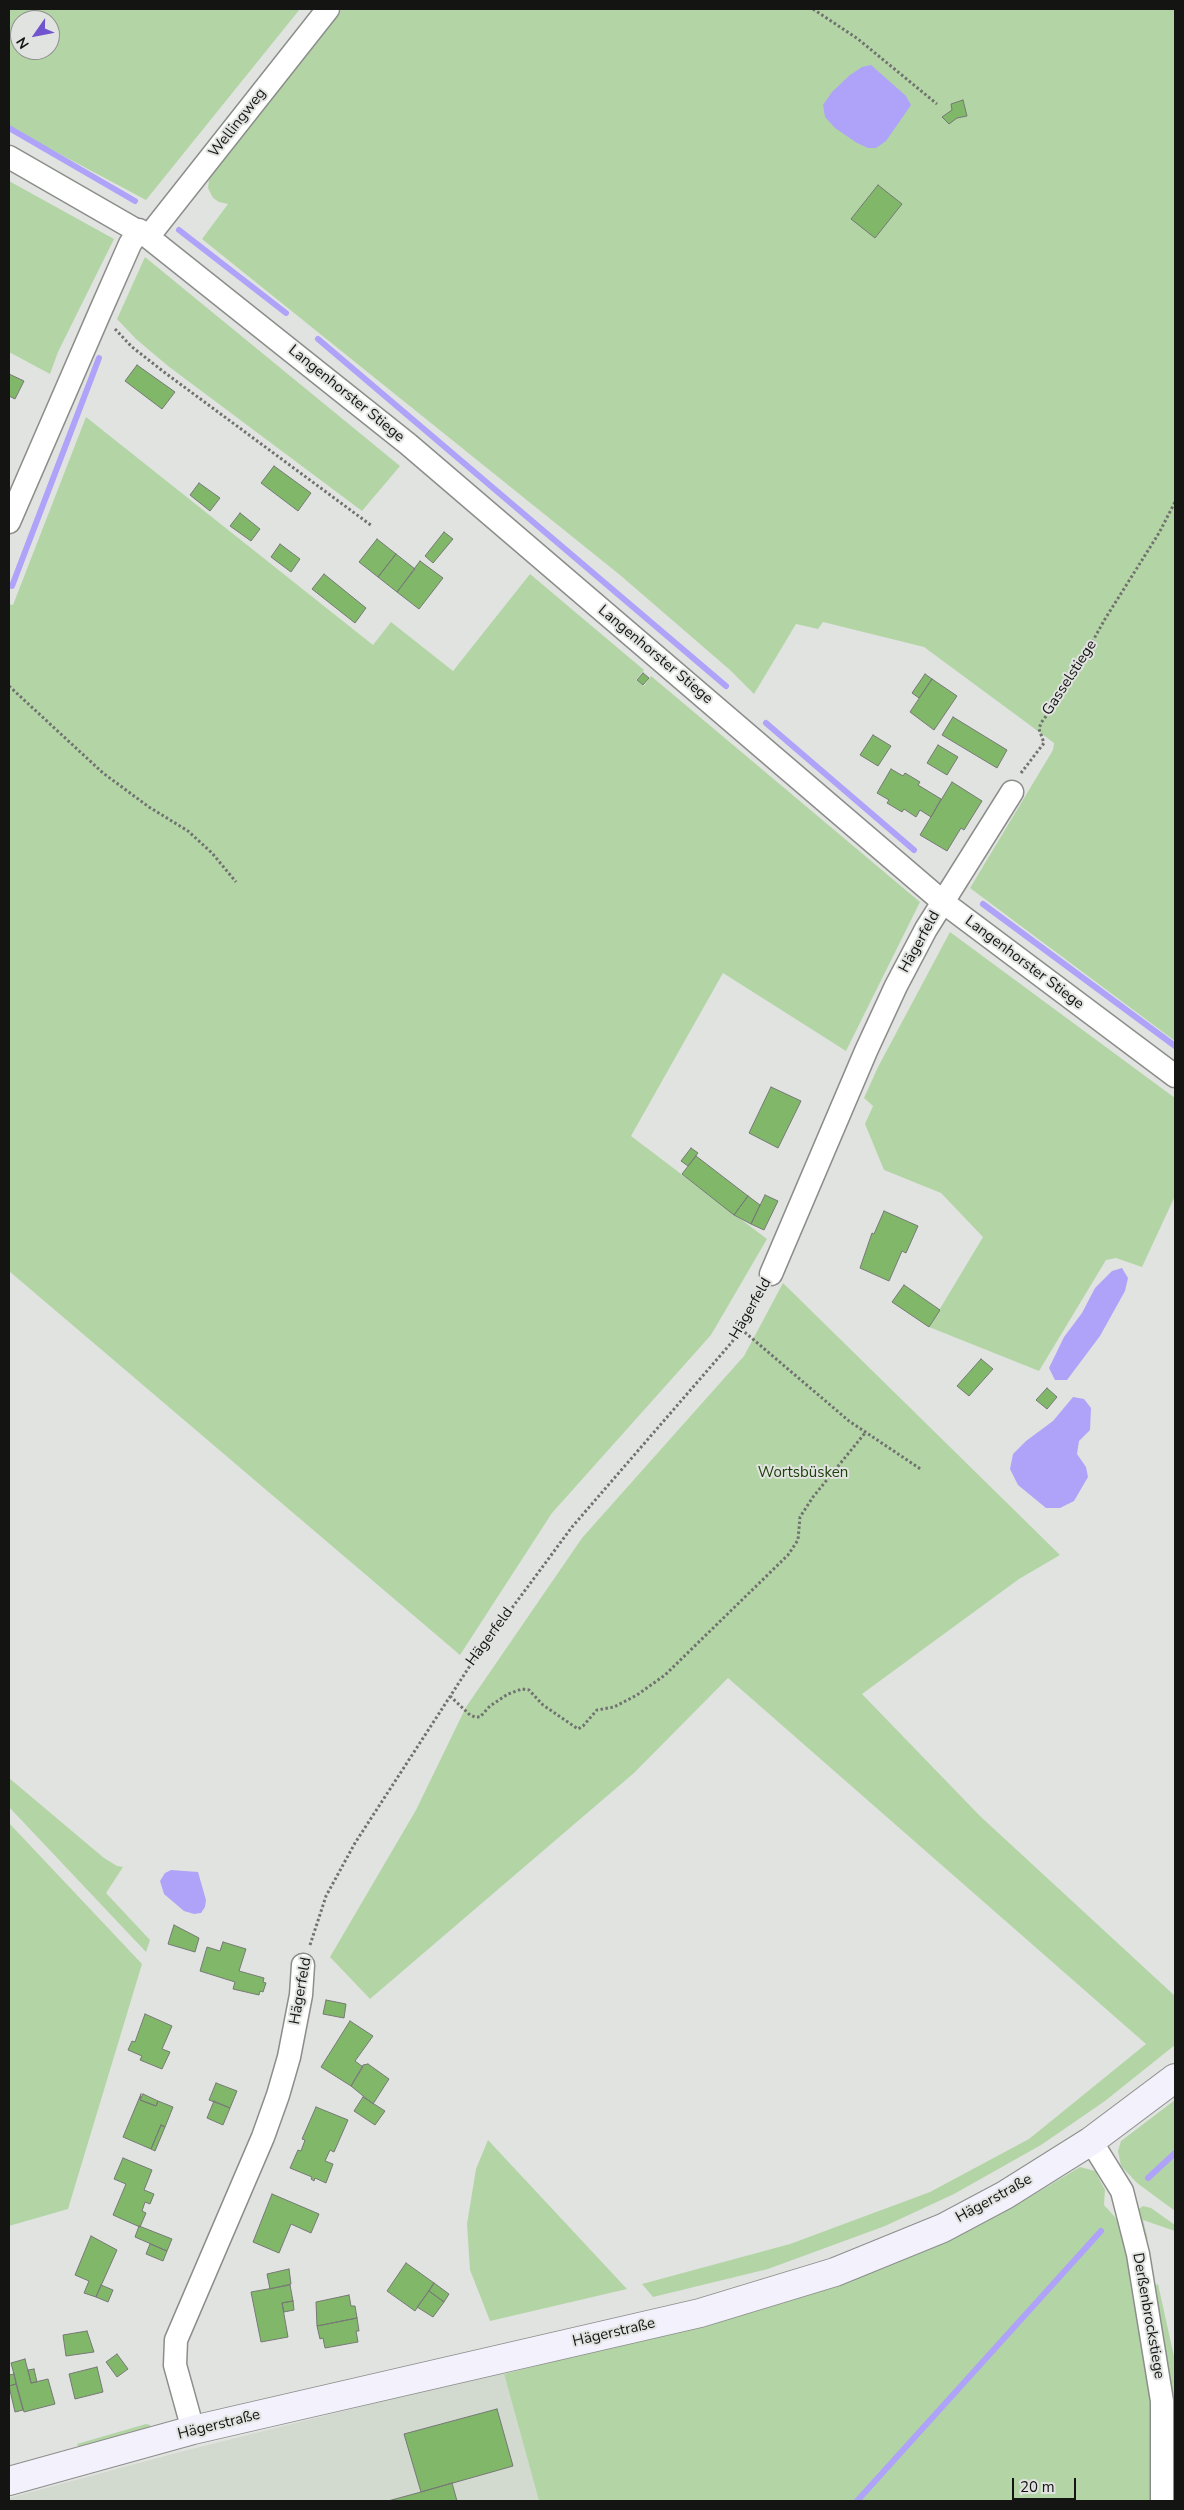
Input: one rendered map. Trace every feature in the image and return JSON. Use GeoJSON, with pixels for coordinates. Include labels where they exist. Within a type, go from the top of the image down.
{"type":"FeatureCollection","features":[{"type":"Feature","properties":{"kind":"main road","name":"Hägerstraße"},"geometry":{"type":"LineString","coordinates":[[9,2481],[193,2430],[700,2313],[800,2284],[874,2257],[942,2228],[1005,2195],[1091,2141],[1175,2078]]}},
{"type":"Feature","properties":{"kind":"street","name":"Wellingweg"},"geometry":{"type":"LineString","coordinates":[[144,233],[328,9]]}},
{"type":"Feature","properties":{"kind":"street","name":"Langenhorster Stiege"},"geometry":{"type":"LineString","coordinates":[[9,157],[144,233],[414,449],[943,902],[1175,1076]]}},
{"type":"Feature","properties":{"kind":"street"},"geometry":{"type":"LineString","coordinates":[[9,522],[130,244],[144,233]]}},
{"type":"Feature","properties":{"kind":"street"},"geometry":{"type":"LineString","coordinates":[[943,902],[1012,792]]}},
{"type":"Feature","properties":{"kind":"street","name":"Hägerfeld"},"geometry":{"type":"LineString","coordinates":[[771,1274],[866,1051],[896,986],[943,902]]}},
{"type":"Feature","properties":{"kind":"street","name":"Hägerfeld"},"geometry":{"type":"LineString","coordinates":[[193,2430],[175,2365],[176,2340],[263,2137],[278,2095],[289,2057],[301,1995],[303,1965]]}},
{"type":"Feature","properties":{"kind":"street","name":"Derßenbrockstiege"},"geometry":{"type":"LineString","coordinates":[[1091,2141],[1122,2191],[1138,2254],[1162,2401],[1164,2460],[1162,2501]]}},
{"type":"Feature","properties":{"kind":"path"},"geometry":{"type":"LineString","coordinates":[[813,9],[858,38],[937,104]]}},
{"type":"Feature","properties":{"kind":"path"},"geometry":{"type":"LineString","coordinates":[[100,312],[132,346],[164,372],[372,526]]}},
{"type":"Feature","properties":{"kind":"path","name":"Gasselstiege"},"geometry":{"type":"LineString","coordinates":[[1012,792],[1026,766],[1044,743],[1039,730],[1040,723],[1066,689],[1105,619],[1159,533],[1175,502]]}},
{"type":"Feature","properties":{"kind":"path"},"geometry":{"type":"LineString","coordinates":[[9,686],[103,773],[148,807],[188,831],[212,853],[236,882]]}},
{"type":"Feature","properties":{"kind":"path","name":"Hägerfeld"},"geometry":{"type":"LineString","coordinates":[[303,1965],[326,1896],[355,1843],[475,1658],[572,1528],[706,1373],[741,1329],[771,1274]]}},
{"type":"Feature","properties":{"kind":"path"},"geometry":{"type":"LineString","coordinates":[[741,1329],[804,1384],[866,1433],[922,1470]]}},
{"type":"Feature","properties":{"kind":"path"},"geometry":{"type":"LineString","coordinates":[[450,1696],[470,1715],[480,1717],[490,1706],[508,1694],[522,1689],[529,1690],[543,1705],[559,1714],[572,1727],[578,1729],[597,1710],[614,1707],[637,1695],[665,1674],[788,1555],[798,1540],[800,1517],[813,1497],[866,1433]]}},
{"type":"Feature","properties":{"kind":"shaded area"},"geometry":{"type":"Polygon","coordinates":[[[871,65],[906,96],[911,105],[886,141],[876,148],[868,148],[857,143],[835,128],[825,117],[823,105],[832,92],[850,75],[862,67],[871,65]]]}},
{"type":"Feature","properties":{"kind":"shaded area"},"geometry":{"type":"Polygon","coordinates":[[[1122,1268],[1128,1278],[1125,1291],[1100,1336],[1067,1380],[1055,1380],[1049,1368],[1064,1337],[1082,1313],[1095,1288],[1112,1271],[1122,1268]]]}},
{"type":"Feature","properties":{"kind":"shaded area"},"geometry":{"type":"Polygon","coordinates":[[[1073,1397],[1084,1399],[1091,1408],[1090,1430],[1079,1441],[1077,1454],[1086,1467],[1088,1477],[1074,1501],[1060,1508],[1046,1508],[1018,1485],[1010,1469],[1013,1454],[1026,1441],[1053,1421],[1073,1397]]]}},
{"type":"Feature","properties":{"kind":"shaded area"},"geometry":{"type":"Polygon","coordinates":[[[171,1870],[198,1872],[206,1900],[205,1907],[201,1913],[194,1914],[184,1911],[164,1894],[160,1881],[165,1873],[171,1870]]]}},
{"type":"Feature","properties":{"kind":"shaded area"},"geometry":{"type":"Polygon","coordinates":[[[503,2371],[539,2501],[9,2501],[9,2498],[176,2453],[503,2371]]]}},
{"type":"Feature","properties":{"kind":"green space"},"geometry":{"type":"Polygon","coordinates":[[[9,9],[300,9],[146,200],[9,127],[9,9]]]}},
{"type":"Feature","properties":{"kind":"green space"},"geometry":{"type":"Polygon","coordinates":[[[342,9],[1175,9],[1175,1041],[970,888],[1053,750],[1054,743],[924,647],[823,622],[818,629],[796,624],[754,694],[730,670],[620,575],[202,239],[228,204],[213,198],[208,188],[209,179],[342,9]]]}},
{"type":"Feature","properties":{"kind":"green space"},"geometry":{"type":"Polygon","coordinates":[[[9,181],[114,239],[58,352],[50,374],[9,352],[9,181]]]}},
{"type":"Feature","properties":{"kind":"green space"},"geometry":{"type":"Polygon","coordinates":[[[145,257],[400,466],[362,511],[168,366],[136,339],[117,319],[145,257]]]}},
{"type":"Feature","properties":{"kind":"green space"},"geometry":{"type":"Polygon","coordinates":[[[86,417],[373,645],[391,622],[453,671],[530,574],[644,670],[636,680],[644,686],[651,676],[920,902],[846,1051],[723,973],[631,1136],[767,1239],[711,1335],[552,1513],[460,1655],[9,1271],[9,604],[13,605],[86,417]]]}},
{"type":"Feature","properties":{"kind":"green space"},"geometry":{"type":"Polygon","coordinates":[[[950,932],[1175,1098],[1175,1196],[1142,1267],[1116,1258],[1106,1260],[1039,1371],[929,1327],[983,1237],[941,1193],[884,1170],[865,1124],[873,1106],[864,1098],[878,1067],[950,932]]]}},
{"type":"Feature","properties":{"kind":"green space","name":"Wortsbüsken"},"geometry":{"type":"Polygon","coordinates":[[[783,1283],[1060,1555],[1019,1579],[862,1694],[980,1816],[1175,1996],[1175,2045],[1105,2101],[1041,2145],[954,2194],[885,2226],[768,2269],[653,2297],[642,2284],[790,2244],[930,2192],[1029,2139],[1146,2044],[728,1678],[634,1773],[370,1999],[330,1957],[416,1810],[466,1707],[582,1538],[744,1356],[783,1283]]]}},
{"type":"Feature","properties":{"kind":"green space"},"geometry":{"type":"Polygon","coordinates":[[[9,1778],[104,1858],[117,1866],[123,1867],[106,1893],[150,1940],[146,1952],[9,1807],[9,1778]]]}},
{"type":"Feature","properties":{"kind":"green space"},"geometry":{"type":"Polygon","coordinates":[[[9,1823],[142,1964],[68,2209],[9,2226],[9,1823]]]}},
{"type":"Feature","properties":{"kind":"green space"},"geometry":{"type":"Polygon","coordinates":[[[1175,2100],[1175,2211],[1137,2183],[1121,2166],[1118,2151],[1121,2141],[1175,2100]]]}},
{"type":"Feature","properties":{"kind":"green space"},"geometry":{"type":"Polygon","coordinates":[[[488,2140],[627,2289],[490,2321],[470,2270],[467,2224],[476,2169],[488,2140]]]}},
{"type":"Feature","properties":{"kind":"green space"},"geometry":{"type":"Polygon","coordinates":[[[1080,2167],[1095,2171],[1105,2190],[1104,2205],[1115,2217],[1119,2225],[1151,2354],[1156,2501],[539,2501],[504,2374],[756,2311],[850,2281],[947,2241],[1020,2203],[1080,2167]]]}},
{"type":"Feature","properties":{"kind":"green space"},"geometry":{"type":"Polygon","coordinates":[[[1143,2206],[1151,2208],[1175,2225],[1175,2231],[1143,2220],[1148,2240],[1141,2232],[1136,2211],[1143,2206]]]}},
{"type":"Feature","properties":{"kind":"green space"},"geometry":{"type":"Polygon","coordinates":[[[1158,2284],[1175,2361],[1175,2501],[1168,2501],[1153,2286],[1158,2284]]]}},
{"type":"Feature","properties":{"kind":"green space"},"geometry":{"type":"Polygon","coordinates":[[[146,2424],[150,2425],[150,2429],[80,2450],[77,2444],[146,2424]]]}},
{"type":"Feature","properties":{"kind":"building"},"geometry":{"type":"Polygon","coordinates":[[[963,100],[967,116],[957,118],[949,124],[942,117],[952,110],[951,104],[963,100]]]}},
{"type":"Feature","properties":{"kind":"building"},"geometry":{"type":"Polygon","coordinates":[[[878,185],[902,204],[875,238],[851,219],[878,185]]]}},
{"type":"Feature","properties":{"kind":"building"},"geometry":{"type":"Polygon","coordinates":[[[137,365],[175,392],[162,409],[125,381],[137,365]]]}},
{"type":"Feature","properties":{"kind":"building"},"geometry":{"type":"Polygon","coordinates":[[[9,374],[24,381],[15,399],[9,396],[9,374]]]}},
{"type":"Feature","properties":{"kind":"building"},"geometry":{"type":"Polygon","coordinates":[[[274,466],[311,493],[298,511],[261,483],[274,466]]]}},
{"type":"Feature","properties":{"kind":"building"},"geometry":{"type":"Polygon","coordinates":[[[199,483],[220,498],[210,511],[190,495],[199,483]]]}},
{"type":"Feature","properties":{"kind":"building"},"geometry":{"type":"Polygon","coordinates":[[[240,513],[260,529],[251,541],[230,526],[240,513]]]}},
{"type":"Feature","properties":{"kind":"building"},"geometry":{"type":"Polygon","coordinates":[[[444,532],[453,539],[433,563],[425,556],[444,532]]]}},
{"type":"Feature","properties":{"kind":"building"},"geometry":{"type":"Polygon","coordinates":[[[377,539],[396,554],[378,577],[359,562],[377,539]]]}},
{"type":"Feature","properties":{"kind":"building"},"geometry":{"type":"Polygon","coordinates":[[[280,544],[300,559],[291,572],[271,557],[280,544]]]}},
{"type":"Feature","properties":{"kind":"building"},"geometry":{"type":"Polygon","coordinates":[[[396,554],[415,569],[397,592],[378,577],[396,554]]]}},
{"type":"Feature","properties":{"kind":"building"},"geometry":{"type":"Polygon","coordinates":[[[420,561],[443,578],[419,609],[397,592],[420,561]]]}},
{"type":"Feature","properties":{"kind":"building"},"geometry":{"type":"Polygon","coordinates":[[[324,574],[366,608],[355,623],[312,589],[324,574]]]}},
{"type":"Feature","properties":{"kind":"building"},"geometry":{"type":"Polygon","coordinates":[[[643,673],[649,678],[643,685],[637,680],[643,673]]]}},
{"type":"Feature","properties":{"kind":"building"},"geometry":{"type":"Polygon","coordinates":[[[925,674],[932,679],[919,698],[912,693],[925,674]]]}},
{"type":"Feature","properties":{"kind":"building"},"geometry":{"type":"Polygon","coordinates":[[[932,679],[957,696],[934,730],[910,712],[932,679]]]}},
{"type":"Feature","properties":{"kind":"building"},"geometry":{"type":"Polygon","coordinates":[[[953,717],[1007,750],[997,768],[942,735],[953,717]]]}},
{"type":"Feature","properties":{"kind":"building"},"geometry":{"type":"Polygon","coordinates":[[[873,735],[891,746],[878,766],[860,755],[873,735]]]}},
{"type":"Feature","properties":{"kind":"building"},"geometry":{"type":"Polygon","coordinates":[[[938,745],[958,757],[947,775],[927,763],[938,745]]]}},
{"type":"Feature","properties":{"kind":"building"},"geometry":{"type":"Polygon","coordinates":[[[891,769],[903,776],[905,773],[920,782],[918,785],[941,799],[931,817],[920,810],[916,817],[904,809],[902,812],[887,803],[889,800],[877,793],[891,769]]]}},
{"type":"Feature","properties":{"kind":"building"},"geometry":{"type":"Polygon","coordinates":[[[952,782],[982,801],[964,830],[961,828],[947,851],[920,835],[952,782]]]}},
{"type":"Feature","properties":{"kind":"building"},"geometry":{"type":"Polygon","coordinates":[[[771,1087],[801,1101],[778,1148],[749,1133],[771,1087]]]}},
{"type":"Feature","properties":{"kind":"building"},"geometry":{"type":"Polygon","coordinates":[[[691,1148],[698,1153],[688,1166],[681,1161],[691,1148]]]}},
{"type":"Feature","properties":{"kind":"building"},"geometry":{"type":"Polygon","coordinates":[[[696,1156],[748,1196],[734,1215],[682,1174],[696,1156]]]}},
{"type":"Feature","properties":{"kind":"building"},"geometry":{"type":"Polygon","coordinates":[[[765,1195],[778,1201],[764,1230],[751,1224],[765,1195]]]}},
{"type":"Feature","properties":{"kind":"building"},"geometry":{"type":"Polygon","coordinates":[[[748,1196],[760,1205],[751,1224],[734,1215],[748,1196]]]}},
{"type":"Feature","properties":{"kind":"building"},"geometry":{"type":"Polygon","coordinates":[[[884,1211],[918,1226],[906,1253],[902,1251],[889,1281],[860,1268],[872,1233],[874,1234],[884,1211]]]}},
{"type":"Feature","properties":{"kind":"building"},"geometry":{"type":"Polygon","coordinates":[[[904,1285],[940,1310],[929,1327],[892,1302],[904,1285]]]}},
{"type":"Feature","properties":{"kind":"building"},"geometry":{"type":"Polygon","coordinates":[[[981,1359],[993,1369],[969,1396],[957,1386],[981,1359]]]}},
{"type":"Feature","properties":{"kind":"building"},"geometry":{"type":"Polygon","coordinates":[[[1047,1388],[1057,1397],[1047,1409],[1036,1400],[1047,1388]]]}},
{"type":"Feature","properties":{"kind":"building"},"geometry":{"type":"Polygon","coordinates":[[[174,1925],[199,1938],[195,1952],[168,1944],[174,1925]]]}},
{"type":"Feature","properties":{"kind":"building"},"geometry":{"type":"Polygon","coordinates":[[[223,1942],[246,1949],[239,1971],[264,1978],[263,1982],[266,1983],[263,1992],[260,1991],[259,1995],[233,1989],[235,1982],[200,1971],[207,1947],[220,1951],[223,1942]]]}},
{"type":"Feature","properties":{"kind":"building"},"geometry":{"type":"Polygon","coordinates":[[[326,2000],[346,2004],[344,2018],[323,2014],[326,2000]]]}},
{"type":"Feature","properties":{"kind":"building"},"geometry":{"type":"Polygon","coordinates":[[[145,2014],[172,2026],[162,2049],[170,2052],[162,2069],[140,2060],[142,2056],[128,2050],[132,2041],[135,2042],[145,2014]]]}},
{"type":"Feature","properties":{"kind":"building"},"geometry":{"type":"Polygon","coordinates":[[[350,2021],[373,2036],[355,2061],[363,2067],[351,2086],[321,2067],[350,2021]]]}},
{"type":"Feature","properties":{"kind":"building"},"geometry":{"type":"Polygon","coordinates":[[[368,2064],[389,2079],[373,2104],[351,2086],[363,2065],[368,2064]]]}},
{"type":"Feature","properties":{"kind":"building"},"geometry":{"type":"Polygon","coordinates":[[[216,2083],[237,2091],[230,2108],[209,2100],[216,2083]]]}},
{"type":"Feature","properties":{"kind":"building"},"geometry":{"type":"Polygon","coordinates":[[[141,2094],[140,2100],[156,2106],[158,2101],[173,2107],[165,2127],[161,2125],[151,2149],[123,2137],[141,2094]]]}},
{"type":"Feature","properties":{"kind":"building"},"geometry":{"type":"Polygon","coordinates":[[[143,2094],[158,2101],[156,2106],[140,2100],[143,2094]]]}},
{"type":"Feature","properties":{"kind":"building"},"geometry":{"type":"Polygon","coordinates":[[[363,2097],[385,2111],[375,2125],[354,2111],[363,2097]]]}},
{"type":"Feature","properties":{"kind":"building"},"geometry":{"type":"Polygon","coordinates":[[[214,2101],[230,2108],[223,2125],[207,2118],[214,2101]]]}},
{"type":"Feature","properties":{"kind":"building"},"geometry":{"type":"Polygon","coordinates":[[[316,2107],[348,2120],[334,2152],[330,2150],[325,2161],[333,2164],[326,2183],[315,2178],[314,2181],[311,2179],[312,2177],[290,2168],[298,2150],[301,2151],[305,2140],[302,2139],[316,2107]]]}},
{"type":"Feature","properties":{"kind":"building"},"geometry":{"type":"Polygon","coordinates":[[[161,2125],[165,2127],[155,2151],[151,2149],[161,2125]]]}},
{"type":"Feature","properties":{"kind":"building"},"geometry":{"type":"Polygon","coordinates":[[[123,2158],[152,2170],[144,2190],[154,2194],[150,2204],[145,2202],[142,2211],[146,2213],[140,2227],[113,2215],[126,2184],[114,2179],[123,2158]]]}},
{"type":"Feature","properties":{"kind":"building"},"geometry":{"type":"Polygon","coordinates":[[[272,2194],[319,2214],[311,2233],[291,2224],[279,2253],[253,2242],[272,2194]]]}},
{"type":"Feature","properties":{"kind":"building"},"geometry":{"type":"Polygon","coordinates":[[[139,2226],[172,2239],[167,2251],[135,2237],[139,2226]]]}},
{"type":"Feature","properties":{"kind":"building"},"geometry":{"type":"Polygon","coordinates":[[[91,2236],[117,2250],[96,2297],[84,2293],[89,2281],[75,2275],[91,2236]]]}},
{"type":"Feature","properties":{"kind":"building"},"geometry":{"type":"Polygon","coordinates":[[[150,2244],[167,2251],[163,2261],[146,2254],[150,2244]]]}},
{"type":"Feature","properties":{"kind":"building"},"geometry":{"type":"Polygon","coordinates":[[[406,2263],[434,2283],[415,2311],[387,2291],[406,2263]]]}},
{"type":"Feature","properties":{"kind":"building"},"geometry":{"type":"Polygon","coordinates":[[[289,2269],[291,2284],[270,2289],[267,2274],[289,2269]]]}},
{"type":"Feature","properties":{"kind":"building"},"geometry":{"type":"Polygon","coordinates":[[[434,2283],[449,2294],[444,2302],[429,2291],[434,2283]]]}},
{"type":"Feature","properties":{"kind":"building"},"geometry":{"type":"Polygon","coordinates":[[[101,2285],[113,2290],[108,2302],[96,2297],[101,2285]]]}},
{"type":"Feature","properties":{"kind":"building"},"geometry":{"type":"Polygon","coordinates":[[[290,2285],[293,2301],[282,2303],[288,2337],[261,2342],[251,2292],[290,2285]]]}},
{"type":"Feature","properties":{"kind":"building"},"geometry":{"type":"Polygon","coordinates":[[[429,2291],[444,2302],[433,2317],[417,2307],[429,2291]]]}},
{"type":"Feature","properties":{"kind":"building"},"geometry":{"type":"Polygon","coordinates":[[[349,2295],[351,2306],[355,2306],[357,2318],[317,2326],[316,2302],[349,2295]]]}},
{"type":"Feature","properties":{"kind":"building"},"geometry":{"type":"Polygon","coordinates":[[[293,2301],[294,2310],[284,2312],[282,2303],[293,2301]]]}},
{"type":"Feature","properties":{"kind":"building"},"geometry":{"type":"Polygon","coordinates":[[[357,2318],[359,2331],[356,2331],[358,2342],[325,2348],[323,2338],[320,2339],[317,2326],[357,2318]]]}},
{"type":"Feature","properties":{"kind":"building"},"geometry":{"type":"Polygon","coordinates":[[[87,2331],[94,2352],[66,2356],[63,2335],[87,2331]]]}},
{"type":"Feature","properties":{"kind":"building"},"geometry":{"type":"Polygon","coordinates":[[[117,2354],[128,2369],[117,2377],[106,2362],[117,2354]]]}},
{"type":"Feature","properties":{"kind":"building"},"geometry":{"type":"Polygon","coordinates":[[[25,2359],[31,2383],[48,2379],[55,2404],[24,2412],[11,2363],[25,2359]]]}},
{"type":"Feature","properties":{"kind":"building"},"geometry":{"type":"Polygon","coordinates":[[[97,2367],[103,2392],[75,2399],[69,2374],[97,2367]]]}},
{"type":"Feature","properties":{"kind":"building"},"geometry":{"type":"Polygon","coordinates":[[[34,2369],[37,2382],[31,2383],[28,2370],[34,2369]]]}},
{"type":"Feature","properties":{"kind":"building"},"geometry":{"type":"Polygon","coordinates":[[[14,2374],[16,2384],[9,2386],[9,2375],[14,2374]]]}},
{"type":"Feature","properties":{"kind":"building"},"geometry":{"type":"Polygon","coordinates":[[[16,2384],[23,2410],[15,2412],[9,2386],[16,2384]]]}},
{"type":"Feature","properties":{"kind":"building"},"geometry":{"type":"Polygon","coordinates":[[[497,2409],[513,2466],[421,2492],[404,2434],[497,2409]]]}},
{"type":"Feature","properties":{"kind":"building"},"geometry":{"type":"Polygon","coordinates":[[[452,2483],[457,2501],[388,2501],[421,2492],[452,2483]]]}},
{"type":"Feature","properties":{"kind":"waterway"},"geometry":{"type":"LineString","coordinates":[[9,128],[135,201]]}},
{"type":"Feature","properties":{"kind":"waterway"},"geometry":{"type":"LineString","coordinates":[[179,230],[286,313]]}},
{"type":"Feature","properties":{"kind":"waterway"},"geometry":{"type":"LineString","coordinates":[[318,339],[726,686]]}},
{"type":"Feature","properties":{"kind":"waterway"},"geometry":{"type":"LineString","coordinates":[[12,586],[99,358]]}},
{"type":"Feature","properties":{"kind":"waterway"},"geometry":{"type":"LineString","coordinates":[[766,723],[914,850]]}},
{"type":"Feature","properties":{"kind":"waterway"},"geometry":{"type":"LineString","coordinates":[[983,904],[1175,1046]]}},
{"type":"Feature","properties":{"kind":"waterway"},"geometry":{"type":"LineString","coordinates":[[1148,2178],[1175,2153]]}},
{"type":"Feature","properties":{"kind":"waterway"},"geometry":{"type":"LineString","coordinates":[[857,2501],[1101,2231]]}}]}
